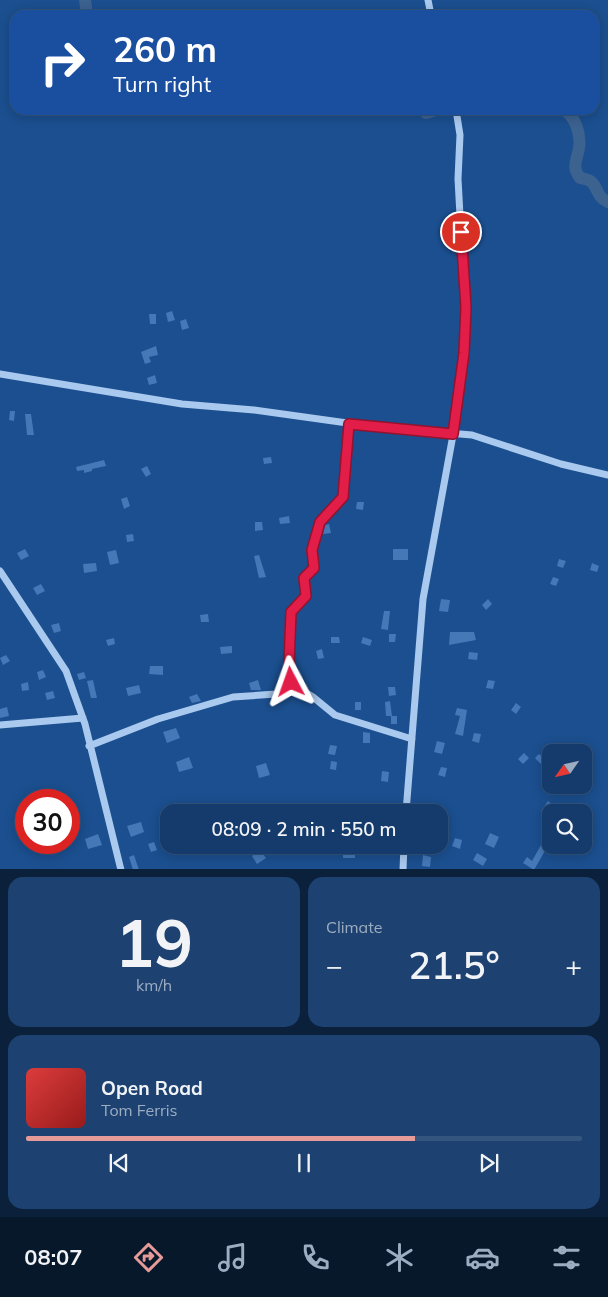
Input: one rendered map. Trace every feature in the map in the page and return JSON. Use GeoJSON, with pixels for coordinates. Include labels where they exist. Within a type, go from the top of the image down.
{"type":"FeatureCollection","features":[{"type":"Feature","properties":{"kind":"street"},"geometry":{"type":"LineString","coordinates":[[407,804],[423,599],[453,434],[464,353],[466,307],[458,180],[460,135],[457,115]]}},
{"type":"Feature","properties":{"kind":"street"},"geometry":{"type":"LineString","coordinates":[[0,374],[182,404],[254,410],[349,424],[472,435],[560,464],[608,475]]}},
{"type":"Feature","properties":{"kind":"street"},"geometry":{"type":"LineString","coordinates":[[349,424],[343,497],[320,522],[312,550],[314,568],[304,578],[306,596],[291,612],[290,676],[294,685],[313,697],[335,715],[412,739]]}},
{"type":"Feature","properties":{"kind":"street"},"geometry":{"type":"LineString","coordinates":[[0,571],[66,671],[83,718],[121,869]]}},
{"type":"Feature","properties":{"kind":"street"},"geometry":{"type":"LineString","coordinates":[[89,746],[158,719],[233,697],[276,694],[294,685]]}},
{"type":"Feature","properties":{"kind":"street"},"geometry":{"type":"LineString","coordinates":[[0,725],[83,718]]}},
{"type":"Feature","properties":{"kind":"street"},"geometry":{"type":"LineString","coordinates":[[403,869],[404,854]]}},
{"type":"Feature","properties":{"kind":"building"},"geometry":{"type":"Polygon","coordinates":[[[172,311],[175,320],[168,322],[166,313],[172,311]]]}},
{"type":"Feature","properties":{"kind":"building"},"geometry":{"type":"Polygon","coordinates":[[[149,314],[156,314],[156,324],[150,324],[149,314]]]}},
{"type":"Feature","properties":{"kind":"building"},"geometry":{"type":"Polygon","coordinates":[[[186,319],[189,328],[182,330],[180,321],[186,319]]]}},
{"type":"Feature","properties":{"kind":"building"},"geometry":{"type":"Polygon","coordinates":[[[156,346],[158,355],[149,357],[151,362],[145,364],[141,352],[156,346]]]}},
{"type":"Feature","properties":{"kind":"building"},"geometry":{"type":"Polygon","coordinates":[[[155,375],[157,383],[149,385],[147,378],[155,375]]]}},
{"type":"Feature","properties":{"kind":"building"},"geometry":{"type":"Polygon","coordinates":[[[10,411],[15,411],[14,421],[9,420],[10,411]]]}},
{"type":"Feature","properties":{"kind":"building"},"geometry":{"type":"Polygon","coordinates":[[[25,414],[31,414],[34,435],[27,435],[25,414]]]}},
{"type":"Feature","properties":{"kind":"building"},"geometry":{"type":"Polygon","coordinates":[[[271,457],[272,463],[264,464],[263,458],[271,457]]]}},
{"type":"Feature","properties":{"kind":"building"},"geometry":{"type":"Polygon","coordinates":[[[104,460],[106,466],[84,473],[84,470],[77,471],[76,467],[104,460]]]}},
{"type":"Feature","properties":{"kind":"building"},"geometry":{"type":"Polygon","coordinates":[[[147,466],[151,474],[146,477],[141,469],[147,466]]]}},
{"type":"Feature","properties":{"kind":"building"},"geometry":{"type":"Polygon","coordinates":[[[127,497],[130,506],[124,509],[121,499],[127,497]]]}},
{"type":"Feature","properties":{"kind":"building"},"geometry":{"type":"Polygon","coordinates":[[[357,502],[364,502],[363,510],[356,509],[357,502]]]}},
{"type":"Feature","properties":{"kind":"building"},"geometry":{"type":"Polygon","coordinates":[[[289,516],[290,523],[280,524],[279,518],[289,516]]]}},
{"type":"Feature","properties":{"kind":"building"},"geometry":{"type":"Polygon","coordinates":[[[255,522],[262,522],[263,530],[255,531],[255,522]]]}},
{"type":"Feature","properties":{"kind":"building"},"geometry":{"type":"Polygon","coordinates":[[[329,524],[331,533],[323,534],[325,525],[329,524]]]}},
{"type":"Feature","properties":{"kind":"building"},"geometry":{"type":"Polygon","coordinates":[[[133,534],[134,541],[127,542],[126,535],[133,534]]]}},
{"type":"Feature","properties":{"kind":"building"},"geometry":{"type":"Polygon","coordinates":[[[25,549],[29,556],[21,560],[17,553],[25,549]]]}},
{"type":"Feature","properties":{"kind":"building"},"geometry":{"type":"Polygon","coordinates":[[[393,549],[408,549],[408,560],[393,560],[393,549]]]}},
{"type":"Feature","properties":{"kind":"building"},"geometry":{"type":"Polygon","coordinates":[[[116,550],[119,563],[110,565],[107,552],[116,550]]]}},
{"type":"Feature","properties":{"kind":"building"},"geometry":{"type":"Polygon","coordinates":[[[259,555],[266,577],[259,578],[254,556],[259,555]]]}},
{"type":"Feature","properties":{"kind":"building"},"geometry":{"type":"Polygon","coordinates":[[[559,559],[566,561],[563,568],[557,566],[559,559]]]}},
{"type":"Feature","properties":{"kind":"building"},"geometry":{"type":"Polygon","coordinates":[[[96,563],[97,571],[84,573],[83,564],[96,563]]]}},
{"type":"Feature","properties":{"kind":"building"},"geometry":{"type":"Polygon","coordinates":[[[592,563],[599,566],[597,572],[590,570],[592,563]]]}},
{"type":"Feature","properties":{"kind":"building"},"geometry":{"type":"Polygon","coordinates":[[[553,577],[559,579],[556,586],[550,584],[553,577]]]}},
{"type":"Feature","properties":{"kind":"building"},"geometry":{"type":"Polygon","coordinates":[[[41,584],[45,591],[37,595],[33,588],[41,584]]]}},
{"type":"Feature","properties":{"kind":"building"},"geometry":{"type":"Polygon","coordinates":[[[441,599],[450,600],[448,612],[439,611],[441,599]]]}},
{"type":"Feature","properties":{"kind":"building"},"geometry":{"type":"Polygon","coordinates":[[[488,599],[492,604],[486,610],[482,605],[488,599]]]}},
{"type":"Feature","properties":{"kind":"building"},"geometry":{"type":"Polygon","coordinates":[[[384,611],[390,611],[388,630],[381,629],[384,611]]]}},
{"type":"Feature","properties":{"kind":"building"},"geometry":{"type":"Polygon","coordinates":[[[208,614],[209,622],[201,622],[200,615],[208,614]]]}},
{"type":"Feature","properties":{"kind":"building"},"geometry":{"type":"Polygon","coordinates":[[[59,623],[61,631],[54,633],[51,625],[59,623]]]}},
{"type":"Feature","properties":{"kind":"building"},"geometry":{"type":"Polygon","coordinates":[[[450,632],[474,632],[476,640],[449,645],[450,632]]]}},
{"type":"Feature","properties":{"kind":"building"},"geometry":{"type":"Polygon","coordinates":[[[389,634],[396,634],[395,642],[389,642],[389,634]]]}},
{"type":"Feature","properties":{"kind":"building"},"geometry":{"type":"Polygon","coordinates":[[[331,637],[339,637],[340,643],[331,643],[331,637]]]}},
{"type":"Feature","properties":{"kind":"building"},"geometry":{"type":"Polygon","coordinates":[[[363,637],[372,640],[370,646],[361,643],[363,637]]]}},
{"type":"Feature","properties":{"kind":"building"},"geometry":{"type":"Polygon","coordinates":[[[114,638],[115,644],[108,646],[106,640],[114,638]]]}},
{"type":"Feature","properties":{"kind":"building"},"geometry":{"type":"Polygon","coordinates":[[[232,646],[232,653],[221,654],[220,647],[232,646]]]}},
{"type":"Feature","properties":{"kind":"building"},"geometry":{"type":"Polygon","coordinates":[[[322,649],[324,658],[318,659],[316,651],[322,649]]]}},
{"type":"Feature","properties":{"kind":"building"},"geometry":{"type":"Polygon","coordinates":[[[469,652],[478,653],[477,660],[468,659],[469,652]]]}},
{"type":"Feature","properties":{"kind":"building"},"geometry":{"type":"Polygon","coordinates":[[[6,655],[10,661],[3,665],[0,658],[6,655]]]}},
{"type":"Feature","properties":{"kind":"building"},"geometry":{"type":"Polygon","coordinates":[[[150,666],[163,666],[163,675],[149,674],[150,666]]]}},
{"type":"Feature","properties":{"kind":"building"},"geometry":{"type":"Polygon","coordinates":[[[43,670],[46,677],[39,680],[37,672],[43,670]]]}},
{"type":"Feature","properties":{"kind":"building"},"geometry":{"type":"Polygon","coordinates":[[[84,672],[86,678],[79,680],[77,674],[84,672]]]}},
{"type":"Feature","properties":{"kind":"building"},"geometry":{"type":"Polygon","coordinates":[[[93,680],[97,698],[91,698],[87,681],[93,680]]]}},
{"type":"Feature","properties":{"kind":"building"},"geometry":{"type":"Polygon","coordinates":[[[258,680],[261,690],[251,690],[249,683],[258,680]]]}},
{"type":"Feature","properties":{"kind":"building"},"geometry":{"type":"Polygon","coordinates":[[[488,680],[495,681],[493,689],[486,688],[488,680]]]}},
{"type":"Feature","properties":{"kind":"building"},"geometry":{"type":"Polygon","coordinates":[[[28,682],[29,690],[22,691],[21,684],[28,682]]]}},
{"type":"Feature","properties":{"kind":"building"},"geometry":{"type":"Polygon","coordinates":[[[139,685],[141,693],[128,696],[126,688],[139,685]]]}},
{"type":"Feature","properties":{"kind":"building"},"geometry":{"type":"Polygon","coordinates":[[[388,687],[395,687],[396,695],[389,696],[388,687]]]}},
{"type":"Feature","properties":{"kind":"building"},"geometry":{"type":"Polygon","coordinates":[[[53,691],[55,698],[47,700],[45,693],[53,691]]]}},
{"type":"Feature","properties":{"kind":"building"},"geometry":{"type":"Polygon","coordinates":[[[197,694],[201,701],[192,703],[189,697],[197,694]]]}},
{"type":"Feature","properties":{"kind":"building"},"geometry":{"type":"Polygon","coordinates":[[[390,701],[392,716],[386,716],[385,702],[390,701]]]}},
{"type":"Feature","properties":{"kind":"building"},"geometry":{"type":"Polygon","coordinates":[[[355,702],[361,702],[361,710],[355,710],[355,702]]]}},
{"type":"Feature","properties":{"kind":"building"},"geometry":{"type":"Polygon","coordinates":[[[516,703],[521,707],[516,714],[511,710],[516,703]]]}},
{"type":"Feature","properties":{"kind":"building"},"geometry":{"type":"Polygon","coordinates":[[[7,707],[9,716],[0,718],[0,709],[7,707]]]}},
{"type":"Feature","properties":{"kind":"building"},"geometry":{"type":"Polygon","coordinates":[[[457,708],[467,710],[463,736],[455,734],[460,716],[455,715],[457,708]]]}},
{"type":"Feature","properties":{"kind":"building"},"geometry":{"type":"Polygon","coordinates":[[[391,716],[397,716],[397,724],[391,724],[391,716]]]}},
{"type":"Feature","properties":{"kind":"building"},"geometry":{"type":"Polygon","coordinates":[[[176,728],[180,738],[167,743],[163,732],[176,728]]]}},
{"type":"Feature","properties":{"kind":"building"},"geometry":{"type":"Polygon","coordinates":[[[363,732],[370,733],[370,743],[363,743],[363,732]]]}},
{"type":"Feature","properties":{"kind":"building"},"geometry":{"type":"Polygon","coordinates":[[[474,733],[481,734],[479,743],[472,741],[474,733]]]}},
{"type":"Feature","properties":{"kind":"building"},"geometry":{"type":"Polygon","coordinates":[[[437,741],[445,743],[442,754],[434,752],[437,741]]]}},
{"type":"Feature","properties":{"kind":"building"},"geometry":{"type":"Polygon","coordinates":[[[330,745],[337,746],[335,755],[328,754],[330,745]]]}},
{"type":"Feature","properties":{"kind":"building"},"geometry":{"type":"Polygon","coordinates":[[[524,753],[529,758],[523,764],[518,759],[524,753]]]}},
{"type":"Feature","properties":{"kind":"building"},"geometry":{"type":"Polygon","coordinates":[[[539,754],[542,756],[541,764],[535,758],[539,754]]]}},
{"type":"Feature","properties":{"kind":"building"},"geometry":{"type":"Polygon","coordinates":[[[189,757],[193,768],[179,772],[176,762],[189,757]]]}},
{"type":"Feature","properties":{"kind":"building"},"geometry":{"type":"Polygon","coordinates":[[[331,761],[337,762],[336,770],[330,769],[331,761]]]}},
{"type":"Feature","properties":{"kind":"building"},"geometry":{"type":"Polygon","coordinates":[[[266,763],[270,775],[259,778],[256,766],[266,763]]]}},
{"type":"Feature","properties":{"kind":"building"},"geometry":{"type":"Polygon","coordinates":[[[441,767],[447,768],[445,777],[438,775],[441,767]]]}},
{"type":"Feature","properties":{"kind":"building"},"geometry":{"type":"Polygon","coordinates":[[[382,771],[389,772],[388,782],[381,781],[382,771]]]}},
{"type":"Feature","properties":{"kind":"building"},"geometry":{"type":"Polygon","coordinates":[[[141,822],[144,832],[131,837],[127,826],[141,822]]]}},
{"type":"Feature","properties":{"kind":"building"},"geometry":{"type":"Polygon","coordinates":[[[490,833],[499,837],[494,848],[485,844],[490,833]]]}},
{"type":"Feature","properties":{"kind":"building"},"geometry":{"type":"Polygon","coordinates":[[[98,834],[102,845],[88,849],[85,839],[98,834]]]}},
{"type":"Feature","properties":{"kind":"building"},"geometry":{"type":"Polygon","coordinates":[[[455,838],[462,840],[460,849],[452,846],[455,838]]]}},
{"type":"Feature","properties":{"kind":"building"},"geometry":{"type":"Polygon","coordinates":[[[154,842],[157,850],[151,852],[148,844],[154,842]]]}},
{"type":"Feature","properties":{"kind":"building"},"geometry":{"type":"Polygon","coordinates":[[[542,846],[543,854],[535,869],[523,863],[527,857],[532,861],[542,846]]]}},
{"type":"Feature","properties":{"kind":"building"},"geometry":{"type":"Polygon","coordinates":[[[477,853],[487,859],[483,866],[473,860],[477,853]]]}},
{"type":"Feature","properties":{"kind":"building"},"geometry":{"type":"Polygon","coordinates":[[[263,854],[266,858],[257,864],[252,856],[263,854]]]}},
{"type":"Feature","properties":{"kind":"building"},"geometry":{"type":"Polygon","coordinates":[[[343,854],[355,854],[355,858],[343,858],[343,854]]]}},
{"type":"Feature","properties":{"kind":"building"},"geometry":{"type":"Polygon","coordinates":[[[134,855],[139,869],[133,869],[129,857],[134,855]]]}},
{"type":"Feature","properties":{"kind":"building"},"geometry":{"type":"Polygon","coordinates":[[[423,855],[431,857],[430,867],[422,866],[423,855]]]}},
{"type":"Feature","properties":{"kind":"waterway"},"geometry":{"type":"LineString","coordinates":[[85,0],[86,10]]}},
{"type":"Feature","properties":{"kind":"waterway"},"geometry":{"type":"LineString","coordinates":[[570,115],[575,122],[579,138],[579,148],[575,163],[577,174],[580,178],[591,182],[600,196],[608,202]]}},
{"type":"Feature","properties":{"kind":"route"},"geometry":{"type":"LineString","coordinates":[[291,682],[289,665],[291,612],[292,608],[307,593],[304,578],[314,568],[312,550],[320,522],[338,505],[343,497],[349,424],[453,434],[464,353],[466,307],[461,232]]}}]}
